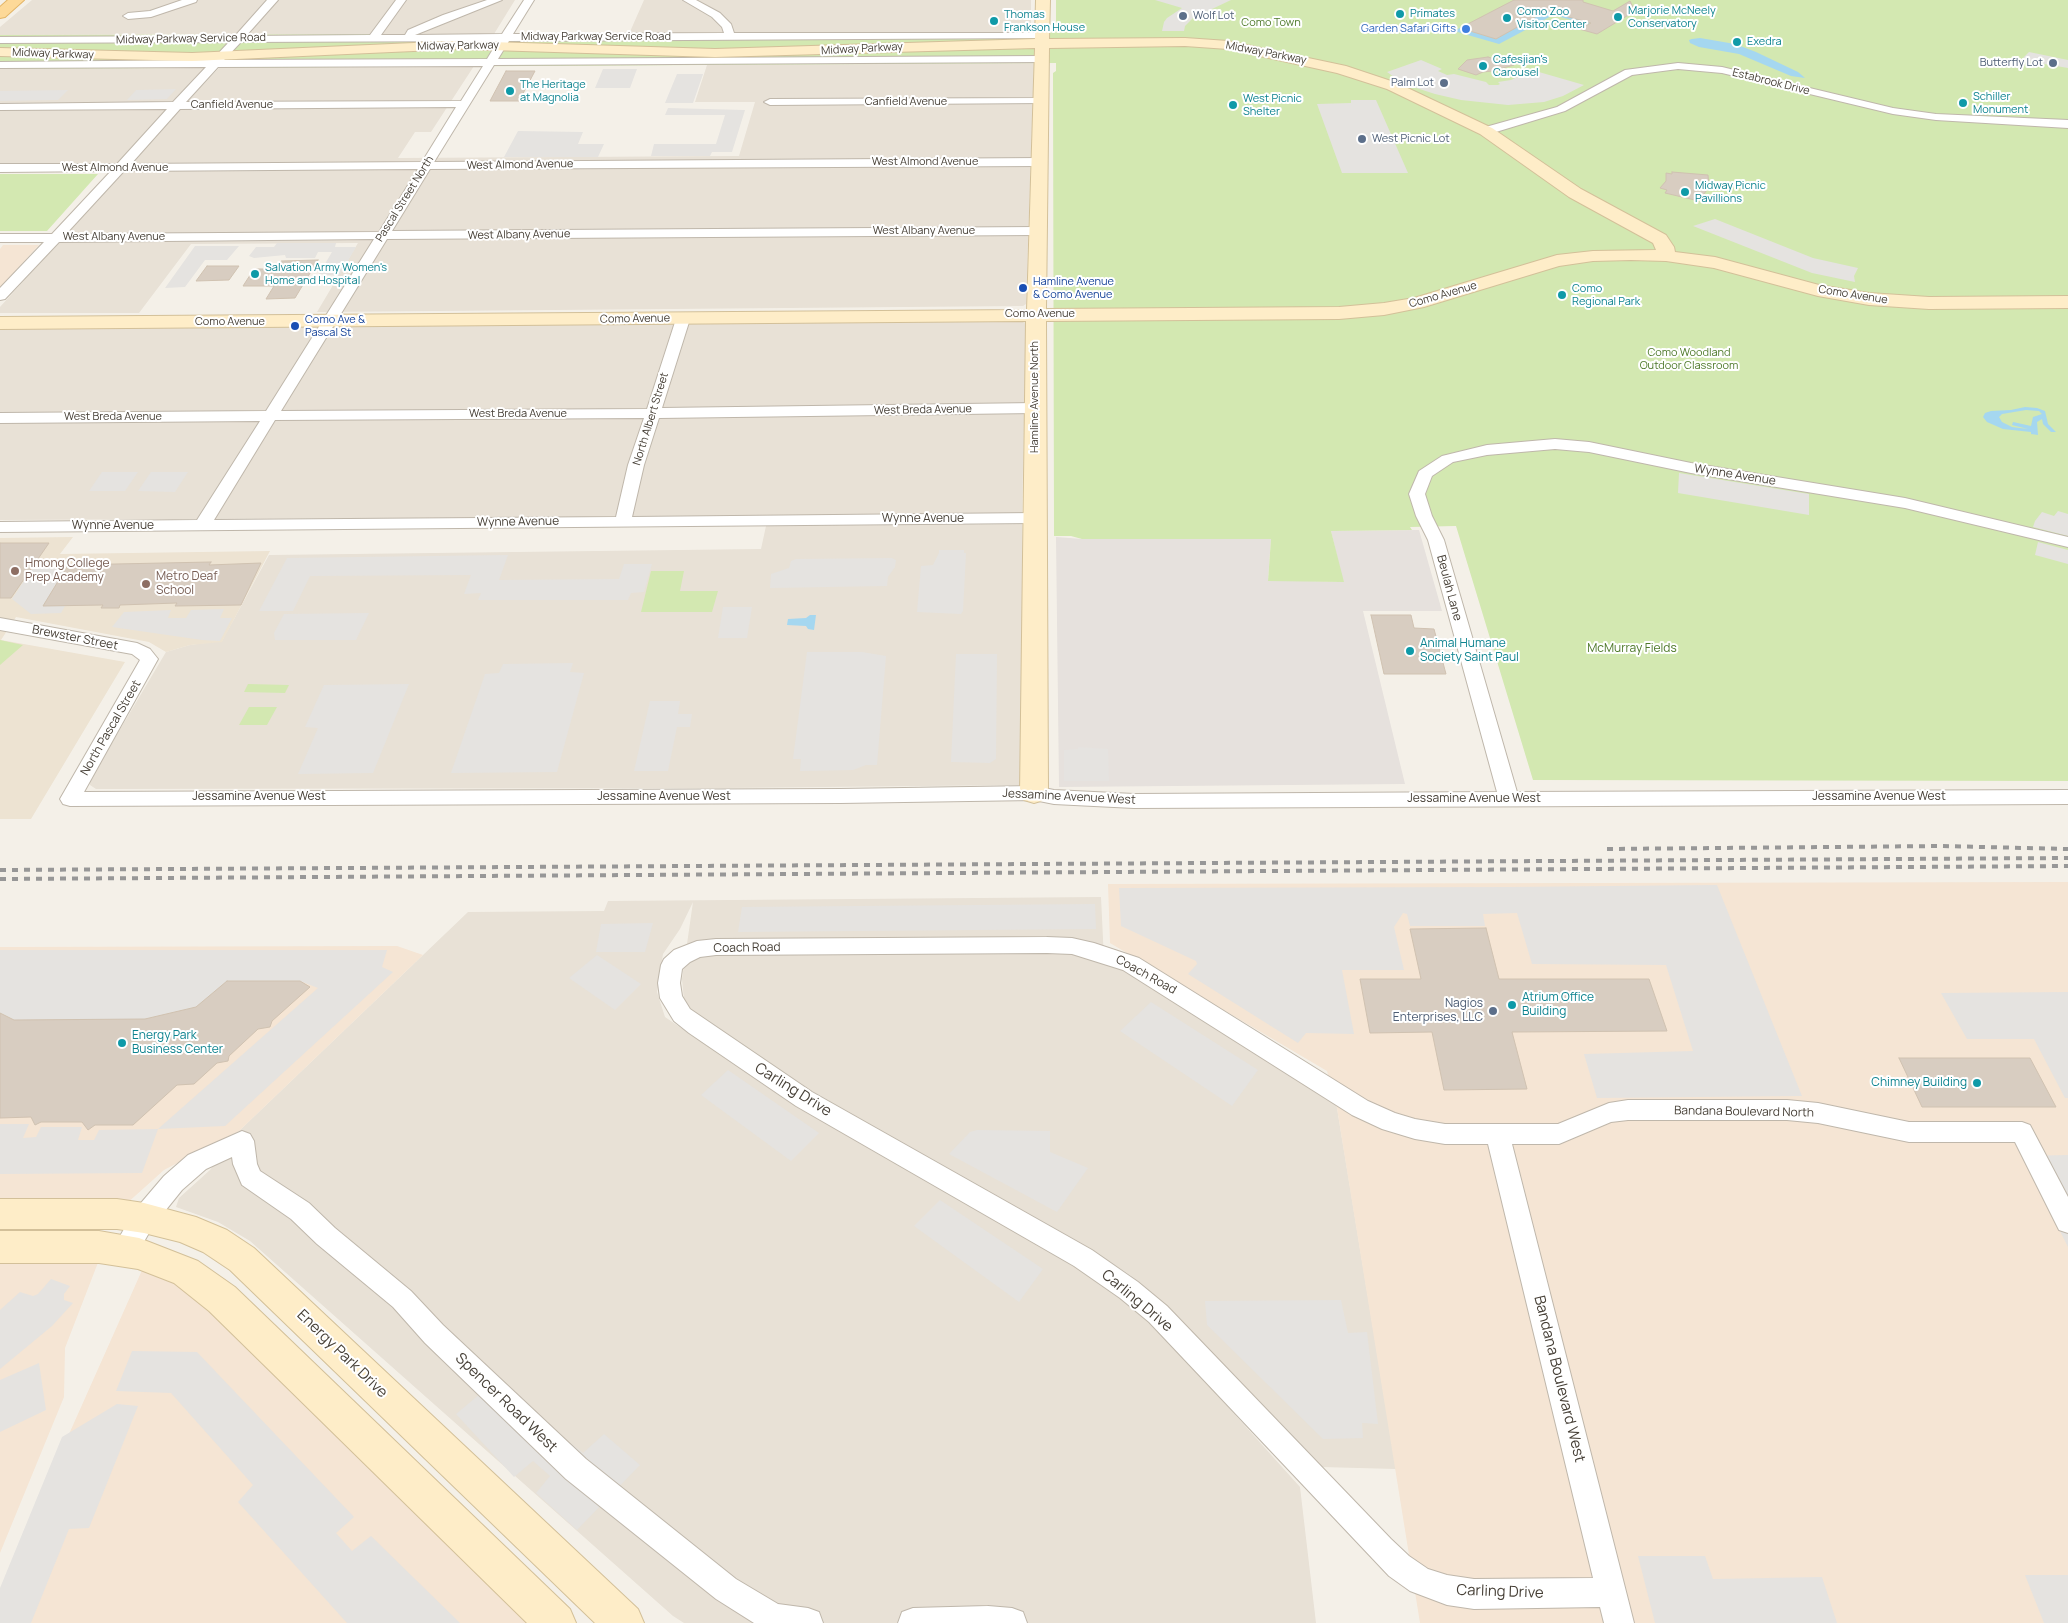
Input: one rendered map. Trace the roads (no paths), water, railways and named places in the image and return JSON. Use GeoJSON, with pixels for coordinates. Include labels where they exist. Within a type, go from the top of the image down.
{"type":"FeatureCollection","features":[{"type":"Feature","properties":{"kind":"main road"},"geometry":{"type":"LineString","coordinates":[[0,14],[17,0]]}},
{"type":"Feature","properties":{"kind":"street"},"geometry":{"type":"LineString","coordinates":[[128,16],[151,14],[192,0]]}},
{"type":"Feature","properties":{"kind":"street"},"geometry":{"type":"LineString","coordinates":[[0,296],[90,201],[118,168],[273,0]]}},
{"type":"Feature","properties":{"kind":"street"},"geometry":{"type":"LineString","coordinates":[[372,38],[401,0]]}},
{"type":"Feature","properties":{"kind":"street"},"geometry":{"type":"LineString","coordinates":[[408,38],[412,32],[440,19],[497,0]]}},
{"type":"Feature","properties":{"kind":"street","name":"Pascal Street North"},"geometry":{"type":"LineString","coordinates":[[202,526],[529,0]]}},
{"type":"Feature","properties":{"kind":"street"},"geometry":{"type":"LineString","coordinates":[[688,0],[716,15],[727,26],[730,36]]}},
{"type":"Feature","properties":{"kind":"street","name":"Hamline Avenue North"},"geometry":{"type":"LineString","coordinates":[[1034,793],[1036,314],[1043,0]]}},
{"type":"Feature","properties":{"kind":"street"},"geometry":{"type":"LineString","coordinates":[[102,40],[139,5]]}},
{"type":"Feature","properties":{"kind":"street","name":"Midway Parkway Service Road"},"geometry":{"type":"LineString","coordinates":[[0,40],[408,38],[504,41],[730,36],[1042,46]]}},
{"type":"Feature","properties":{"kind":"street","name":"Midway Parkway"},"geometry":{"type":"LineString","coordinates":[[0,52],[220,59],[504,41],[732,53],[952,44],[1042,46],[1191,42],[1254,49],[1340,70],[1392,86],[1486,131],[1575,192],[1660,239],[1666,256]]}},
{"type":"Feature","properties":{"kind":"street","name":"Midway Parkway Service Road"},"geometry":{"type":"LineString","coordinates":[[0,65],[220,59],[491,62],[1042,46]]}},
{"type":"Feature","properties":{"kind":"street","name":"Estabrook Drive"},"geometry":{"type":"LineString","coordinates":[[1486,131],[1561,109],[1629,72],[1678,66],[1722,70],[1893,111],[1936,117],[2068,124]]}},
{"type":"Feature","properties":{"kind":"street","name":"Canfield Avenue"},"geometry":{"type":"LineString","coordinates":[[770,102],[1041,101]]}},
{"type":"Feature","properties":{"kind":"street","name":"Canfield Avenue"},"geometry":{"type":"LineString","coordinates":[[0,107],[465,104]]}},
{"type":"Feature","properties":{"kind":"street","name":"West Almond Avenue"},"geometry":{"type":"LineString","coordinates":[[0,168],[1040,162]]}},
{"type":"Feature","properties":{"kind":"street","name":"West Albany Avenue"},"geometry":{"type":"LineString","coordinates":[[0,238],[1038,231]]}},
{"type":"Feature","properties":{"kind":"street","name":"Como Avenue"},"geometry":{"type":"LineString","coordinates":[[0,323],[1321,313],[1368,311],[1417,303],[1557,261],[1602,256],[1666,256],[1731,267],[1811,288],[1869,299],[1907,302],[2068,302]]}},
{"type":"Feature","properties":{"kind":"street","name":"North Albert Street"},"geometry":{"type":"LineString","coordinates":[[623,521],[636,466],[683,318]]}},
{"type":"Feature","properties":{"kind":"street","name":"West Breda Avenue"},"geometry":{"type":"LineString","coordinates":[[0,418],[1036,408]]}},
{"type":"Feature","properties":{"kind":"street","name":"Wynne Avenue"},"geometry":{"type":"LineString","coordinates":[[1417,494],[1425,474],[1448,459],[1487,450],[1555,444],[1589,448],[1691,468],[1905,503],[2068,542]]}},
{"type":"Feature","properties":{"kind":"street","name":"Beulah Lane"},"geometry":{"type":"LineString","coordinates":[[1417,494],[1424,516],[1436,540],[1509,799]]}},
{"type":"Feature","properties":{"kind":"street","name":"Wynne Avenue"},"geometry":{"type":"LineString","coordinates":[[0,527],[1035,518]]}},
{"type":"Feature","properties":{"kind":"street","name":"Brewster Street"},"geometry":{"type":"LineString","coordinates":[[0,624],[137,650],[148,656]]}},
{"type":"Feature","properties":{"kind":"street","name":"North Pascal Street"},"geometry":{"type":"LineString","coordinates":[[70,799],[149,663],[148,656]]}},
{"type":"Feature","properties":{"kind":"street","name":"Jessamine Avenue West"},"geometry":{"type":"LineString","coordinates":[[70,799],[830,796],[1034,793],[1054,797],[1134,801],[2068,797]]}},
{"type":"Feature","properties":{"kind":"street","name":"Coach Road"},"geometry":{"type":"LineString","coordinates":[[672,965],[682,956],[697,950],[716,947],[1047,945],[1094,951],[1114,957],[1148,974],[1301,1072],[1370,1112],[1415,1129],[1445,1134],[1498,1135]]}},
{"type":"Feature","properties":{"kind":"street","name":"Carling Drive"},"geometry":{"type":"LineString","coordinates":[[672,965],[669,983],[671,998],[682,1015],[697,1028],[804,1099],[1083,1258],[1129,1290],[1158,1314],[1381,1548],[1420,1581],[1447,1590],[1474,1594],[1612,1592]]}},
{"type":"Feature","properties":{"kind":"street","name":"Bandana Boulevard North"},"geometry":{"type":"LineString","coordinates":[[1498,1135],[1559,1134],[1610,1112],[1628,1110],[1788,1110],[1818,1112],[1909,1132],[2022,1132],[2068,1222]]}},
{"type":"Feature","properties":{"kind":"street","name":"Bandana Boulevard West"},"geometry":{"type":"LineString","coordinates":[[1498,1135],[1619,1623]]}},
{"type":"Feature","properties":{"kind":"street","name":"Spencer Road West"},"geometry":{"type":"LineString","coordinates":[[144,1218],[172,1182],[197,1162],[242,1141],[245,1164],[251,1178],[300,1211],[326,1236],[402,1299],[441,1340],[576,1469],[726,1589],[774,1618],[808,1623]]}},
{"type":"Feature","properties":{"kind":"street","name":"Energy Park Drive"},"geometry":{"type":"LineString","coordinates":[[0,1214],[117,1214],[144,1218],[184,1228],[215,1241],[242,1259],[624,1623]]}},
{"type":"Feature","properties":{"kind":"street"},"geometry":{"type":"LineString","coordinates":[[125,1251],[144,1218]]}},
{"type":"Feature","properties":{"kind":"street"},"geometry":{"type":"LineString","coordinates":[[0,1247],[99,1247],[139,1254],[186,1272],[222,1299],[556,1623]]}},
{"type":"Feature","properties":{"kind":"street"},"geometry":{"type":"LineString","coordinates":[[913,1623],[988,1621],[1012,1623]]}},
{"type":"Feature","properties":{"kind":"water"},"geometry":{"type":"Polygon","coordinates":[[[1551,8],[1599,18],[1579,29],[1571,27],[1579,22],[1553,15],[1535,25],[1526,22],[1551,8]]]}},
{"type":"Feature","properties":{"kind":"water"},"geometry":{"type":"Polygon","coordinates":[[[1522,24],[1531,27],[1499,44],[1454,31],[1460,28],[1496,39],[1522,24]]]}},
{"type":"Feature","properties":{"kind":"water"},"geometry":{"type":"Polygon","coordinates":[[[1700,38],[1735,44],[1756,52],[1798,72],[1805,78],[1791,76],[1739,54],[1699,47],[1690,43],[1689,40],[1700,38]]]}},
{"type":"Feature","properties":{"kind":"water"},"geometry":{"type":"Polygon","coordinates":[[[2025,407],[2045,411],[2048,424],[2056,432],[2051,432],[2043,424],[2042,419],[2037,422],[2038,435],[2031,434],[2031,432],[2003,429],[1987,422],[1983,417],[1985,413],[1991,411],[2025,407]],[[2026,410],[2002,414],[1999,417],[2002,422],[2012,427],[2028,429],[2012,425],[2013,422],[2031,426],[2033,417],[2042,414],[2039,411],[2026,410]]]}},
{"type":"Feature","properties":{"kind":"water"},"geometry":{"type":"Polygon","coordinates":[[[810,615],[816,615],[814,630],[808,629],[806,626],[787,625],[788,619],[806,618],[810,615]]]}},
{"type":"Feature","properties":{"kind":"railway"},"geometry":{"type":"LineString","coordinates":[[1607,849],[1941,846],[2068,849]]}},
{"type":"Feature","properties":{"kind":"railway"},"geometry":{"type":"LineString","coordinates":[[0,870],[2068,858]]}},
{"type":"Feature","properties":{"kind":"railway"},"geometry":{"type":"LineString","coordinates":[[0,879],[2068,866]]}},
{"type":"Feature","properties":{"kind":"place","name":"Primates"},"geometry":{"type":"Point","coordinates":[1400,14]}},
{"type":"Feature","properties":{"kind":"place","name":"Wolf Lot"},"geometry":{"type":"Point","coordinates":[1183,16]}},
{"type":"Feature","properties":{"kind":"place","name":"Marjorie McNeely Conservatory"},"geometry":{"type":"Point","coordinates":[1618,17]}},
{"type":"Feature","properties":{"kind":"place","name":"Como Zoo Visitor Center"},"geometry":{"type":"Point","coordinates":[1507,18]}},
{"type":"Feature","properties":{"kind":"place","name":"Thomas Frankson House"},"geometry":{"type":"Point","coordinates":[994,21]}},
{"type":"Feature","properties":{"kind":"place","name":"Garden Safari Gifts"},"geometry":{"type":"Point","coordinates":[1466,29]}},
{"type":"Feature","properties":{"kind":"place","name":"Exedra"},"geometry":{"type":"Point","coordinates":[1737,42]}},
{"type":"Feature","properties":{"kind":"place","name":"Butterfly Lot"},"geometry":{"type":"Point","coordinates":[2053,63]}},
{"type":"Feature","properties":{"kind":"place","name":"Cafesjian's Carousel"},"geometry":{"type":"Point","coordinates":[1483,66]}},
{"type":"Feature","properties":{"kind":"place","name":"Palm Lot"},"geometry":{"type":"Point","coordinates":[1444,83]}},
{"type":"Feature","properties":{"kind":"place","name":"The Heritage at Magnolia"},"geometry":{"type":"Point","coordinates":[510,91]}},
{"type":"Feature","properties":{"kind":"place","name":"Schiller Monument"},"geometry":{"type":"Point","coordinates":[1963,103]}},
{"type":"Feature","properties":{"kind":"place","name":"West Picnic Shelter"},"geometry":{"type":"Point","coordinates":[1233,105]}},
{"type":"Feature","properties":{"kind":"place","name":"West Picnic Lot"},"geometry":{"type":"Point","coordinates":[1362,139]}},
{"type":"Feature","properties":{"kind":"place","name":"Midway Picnic Pavillions"},"geometry":{"type":"Point","coordinates":[1685,192]}},
{"type":"Feature","properties":{"kind":"place","name":"Salvation Army Women's Home and Hospital"},"geometry":{"type":"Point","coordinates":[255,274]}},
{"type":"Feature","properties":{"kind":"place","name":"Hamline Avenue & Como Avenue"},"geometry":{"type":"Point","coordinates":[1023,288]}},
{"type":"Feature","properties":{"kind":"place","name":"Como Regional Park"},"geometry":{"type":"Point","coordinates":[1562,295]}},
{"type":"Feature","properties":{"kind":"place","name":"Como Ave & Pascal St"},"geometry":{"type":"Point","coordinates":[295,326]}},
{"type":"Feature","properties":{"kind":"place","name":"Hmong College Prep Academy"},"geometry":{"type":"Point","coordinates":[15,571]}},
{"type":"Feature","properties":{"kind":"place","name":"Metro Deaf School"},"geometry":{"type":"Point","coordinates":[146,584]}},
{"type":"Feature","properties":{"kind":"place","name":"Animal Humane Society Saint Paul"},"geometry":{"type":"Point","coordinates":[1410,651]}},
{"type":"Feature","properties":{"kind":"place","name":"Atrium Office Building"},"geometry":{"type":"Point","coordinates":[1512,1005]}},
{"type":"Feature","properties":{"kind":"place","name":"Nagios Enterprises, LLC"},"geometry":{"type":"Point","coordinates":[1493,1011]}},
{"type":"Feature","properties":{"kind":"place","name":"Energy Park Business Center"},"geometry":{"type":"Point","coordinates":[122,1043]}},
{"type":"Feature","properties":{"kind":"place","name":"Chimney Building"},"geometry":{"type":"Point","coordinates":[1977,1083]}},
{"type":"Feature","properties":{"kind":"park label","name":"Como Town"},"geometry":{"type":"Point","coordinates":[1271,23]}},
{"type":"Feature","properties":{"kind":"park label","name":"Como Woodland Outdoor Classroom"},"geometry":{"type":"Point","coordinates":[1689,359]}},
{"type":"Feature","properties":{"kind":"park label","name":"McMurray Fields"},"geometry":{"type":"Point","coordinates":[1632,649]}}]}
